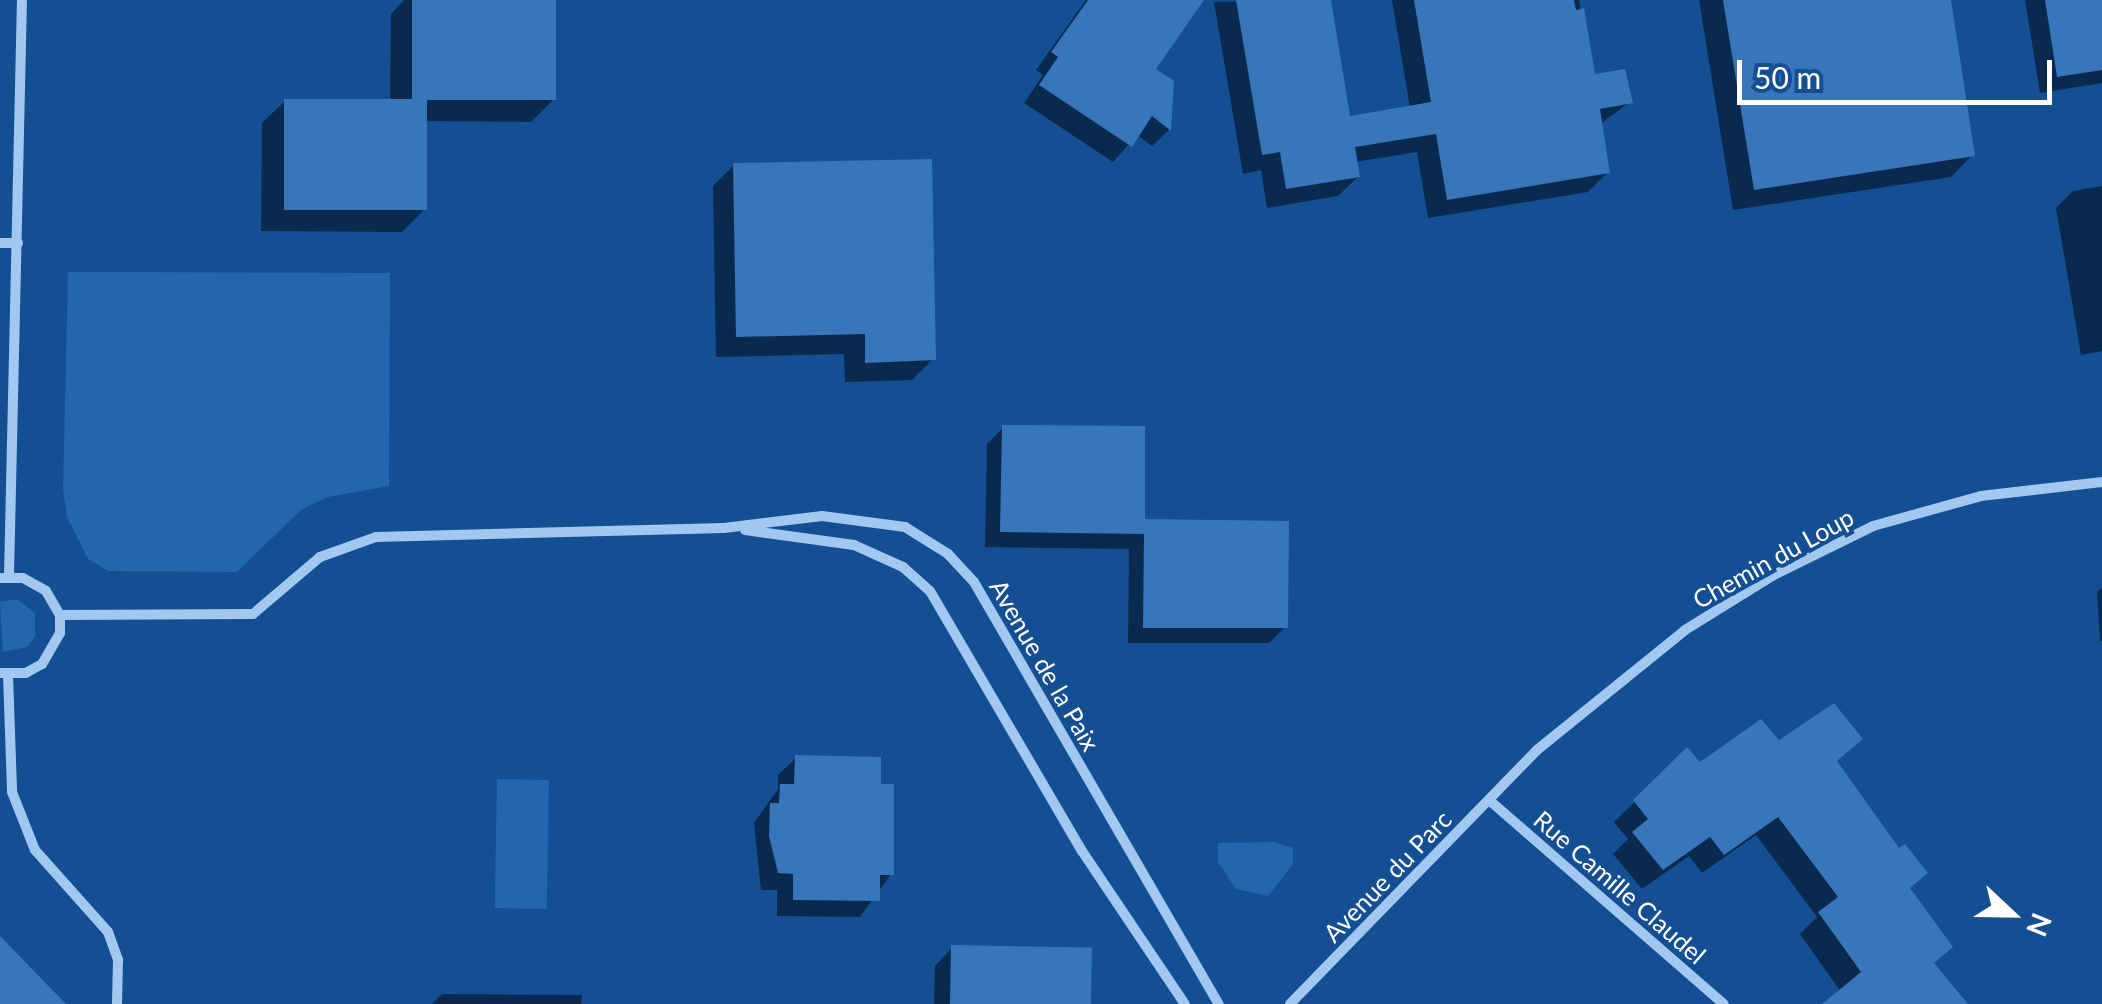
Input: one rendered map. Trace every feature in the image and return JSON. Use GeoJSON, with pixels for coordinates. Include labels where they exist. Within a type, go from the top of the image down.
{"type":"FeatureCollection","features":[{"type":"Feature","properties":{"kind":"street"},"geometry":{"type":"LineString","coordinates":[[22,0],[18,243],[4,577],[36,583],[60,615],[54,651],[26,673],[4,674],[12,792],[35,850],[108,932],[118,960],[117,1004]]}},
{"type":"Feature","properties":{"kind":"street"},"geometry":{"type":"LineString","coordinates":[[0,243],[18,243]]}},
{"type":"Feature","properties":{"kind":"street","name":"Chemin du Loup"},"geometry":{"type":"LineString","coordinates":[[1513,775],[1685,630],[1772,576],[1873,526],[1981,496],[2102,482]]}},
{"type":"Feature","properties":{"kind":"street","name":"Avenue de la Paix"},"geometry":{"type":"LineString","coordinates":[[60,615],[254,614],[320,557],[376,537],[724,528],[822,516],[880,519],[948,554],[974,582],[1219,1004]]}},
{"type":"Feature","properties":{"kind":"street","name":"Avenue de la Paix"},"geometry":{"type":"LineString","coordinates":[[724,528],[854,545],[916,578],[955,630],[1082,850],[1185,1004]]}},
{"type":"Feature","properties":{"kind":"street","name":"Avenue du Parc"},"geometry":{"type":"LineString","coordinates":[[1290,1004],[1513,775]]}},
{"type":"Feature","properties":{"kind":"street","name":"Rue Camille Claudel"},"geometry":{"type":"LineString","coordinates":[[1489,800],[1724,1004]]}},
{"type":"Feature","properties":{"kind":"shaded area"},"geometry":{"type":"Polygon","coordinates":[[[68,272],[390,273],[389,486],[328,497],[302,509],[237,572],[108,571],[88,559],[67,517],[63,490],[68,272]]]}},
{"type":"Feature","properties":{"kind":"shaded area"},"geometry":{"type":"Polygon","coordinates":[[[17,599],[35,613],[35,637],[27,647],[3,652],[0,602],[17,599]]]}},
{"type":"Feature","properties":{"kind":"shaded area"},"geometry":{"type":"Polygon","coordinates":[[[497,779],[549,780],[547,909],[495,908],[497,779]]]}},
{"type":"Feature","properties":{"kind":"shaded area"},"geometry":{"type":"Polygon","coordinates":[[[1274,842],[1293,848],[1293,864],[1268,896],[1236,889],[1218,862],[1218,843],[1274,842]]]}},
{"type":"Feature","properties":{"kind":"building"},"geometry":{"type":"Polygon","coordinates":[[[412,0],[556,0],[556,100],[412,100],[412,0]]]}},
{"type":"Feature","properties":{"kind":"building"},"geometry":{"type":"Polygon","coordinates":[[[1088,0],[1204,0],[1156,69],[1174,81],[1171,131],[1152,116],[1132,147],[1039,85],[1058,57],[1051,52],[1088,0]]]}},
{"type":"Feature","properties":{"kind":"building"},"geometry":{"type":"Polygon","coordinates":[[[1236,0],[1331,0],[1350,116],[1431,102],[1414,0],[1574,0],[1576,10],[1584,8],[1595,74],[1625,69],[1633,103],[1600,109],[1610,173],[1447,200],[1436,134],[1355,147],[1360,177],[1286,189],[1280,152],[1262,155],[1236,0]]]}},
{"type":"Feature","properties":{"kind":"building"},"geometry":{"type":"Polygon","coordinates":[[[1723,0],[1951,0],[1975,156],[1754,190],[1723,0]]]}},
{"type":"Feature","properties":{"kind":"building"},"geometry":{"type":"Polygon","coordinates":[[[2045,0],[2102,0],[2102,70],[2057,77],[2045,0]]]}},
{"type":"Feature","properties":{"kind":"building"},"geometry":{"type":"Polygon","coordinates":[[[284,99],[427,99],[427,210],[284,210],[284,99]]]}},
{"type":"Feature","properties":{"kind":"building"},"geometry":{"type":"Polygon","coordinates":[[[932,159],[936,360],[865,363],[865,334],[736,337],[733,163],[932,159]]]}},
{"type":"Feature","properties":{"kind":"building"},"geometry":{"type":"Polygon","coordinates":[[[1002,425],[1145,426],[1145,519],[1289,521],[1288,628],[1143,628],[1144,534],[1000,532],[1002,425]]]}},
{"type":"Feature","properties":{"kind":"building"},"geometry":{"type":"Polygon","coordinates":[[[1834,703],[1863,739],[1837,761],[1899,848],[1905,844],[1928,873],[1910,888],[1953,947],[1934,963],[1968,1004],[1822,1004],[1861,972],[1818,912],[1838,897],[1778,817],[1724,855],[1710,837],[1663,870],[1632,832],[1648,819],[1633,800],[1687,747],[1700,762],[1761,719],[1779,740],[1834,703]]]}},
{"type":"Feature","properties":{"kind":"building"},"geometry":{"type":"Polygon","coordinates":[[[795,755],[881,757],[881,784],[894,784],[894,875],[880,875],[880,901],[793,900],[793,874],[778,873],[769,836],[770,803],[779,803],[780,784],[794,784],[795,755]]]}},
{"type":"Feature","properties":{"kind":"building"},"geometry":{"type":"Polygon","coordinates":[[[0,936],[66,1004],[0,1004],[0,936]]]}},
{"type":"Feature","properties":{"kind":"building"},"geometry":{"type":"Polygon","coordinates":[[[951,945],[1092,947],[1091,1004],[950,1004],[951,945]]]}}]}
